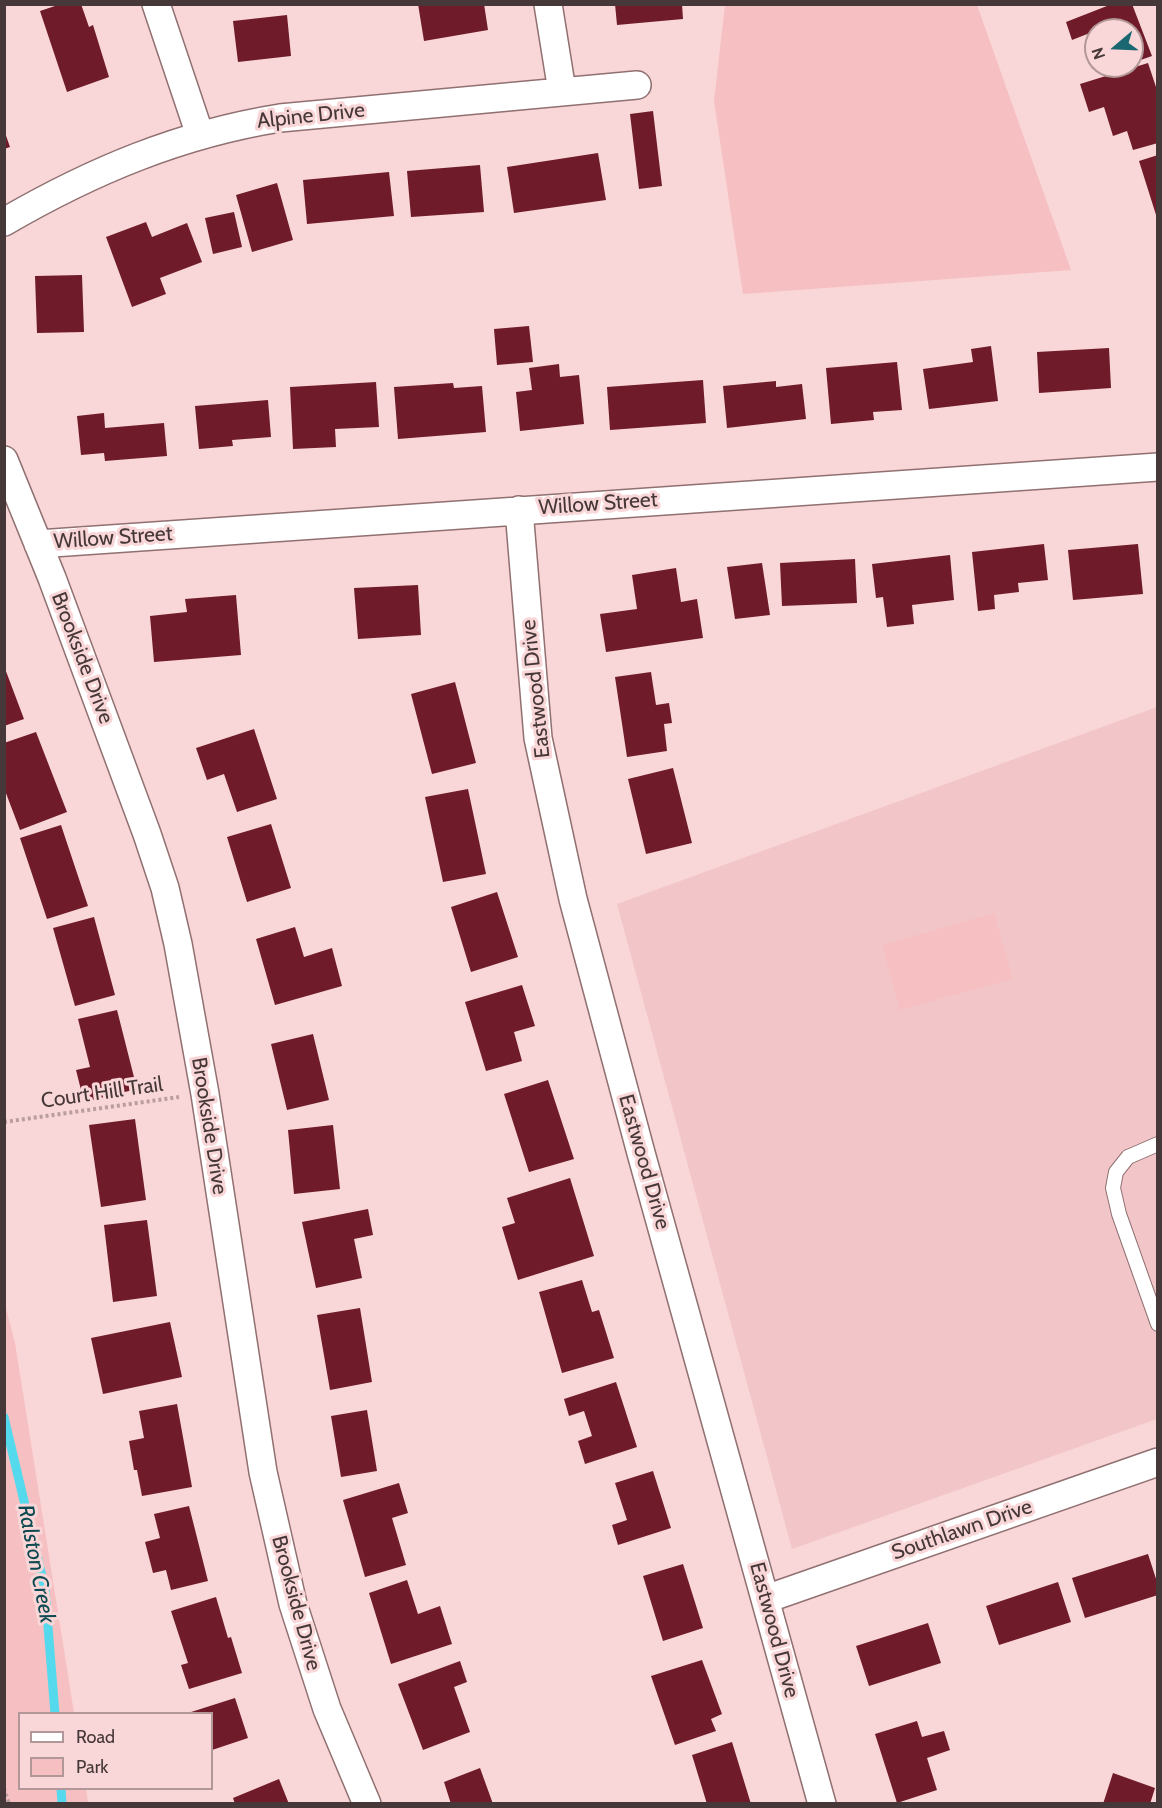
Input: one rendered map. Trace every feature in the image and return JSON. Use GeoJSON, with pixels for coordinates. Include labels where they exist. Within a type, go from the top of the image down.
{"type":"FeatureCollection","features":[{"type":"Feature","properties":{"kind":"street"},"geometry":{"type":"LineString","coordinates":[[156,4],[200,135]]}},
{"type":"Feature","properties":{"kind":"street"},"geometry":{"type":"LineString","coordinates":[[548,4],[562,92]]}},
{"type":"Feature","properties":{"kind":"street","name":"Alpine Drive"},"geometry":{"type":"LineString","coordinates":[[4,222],[70,186],[111,167],[200,135],[240,125],[280,118],[637,85]]}},
{"type":"Feature","properties":{"kind":"street","name":"Brookside Drive"},"geometry":{"type":"LineString","coordinates":[[4,460],[38,544],[147,834],[165,888],[178,944],[205,1094],[263,1472],[293,1604],[327,1709],[367,1803]]}},
{"type":"Feature","properties":{"kind":"street","name":"Willow Street"},"geometry":{"type":"LineString","coordinates":[[38,544],[1158,467]]}},
{"type":"Feature","properties":{"kind":"street","name":"Eastwood Drive"},"geometry":{"type":"LineString","coordinates":[[519,510],[538,738],[573,899],[641,1153],[822,1803]]}},
{"type":"Feature","properties":{"kind":"street","name":"Southlawn Drive"},"geometry":{"type":"LineString","coordinates":[[766,1599],[1158,1462]]}},
{"type":"Feature","properties":{"kind":"lane"},"geometry":{"type":"LineString","coordinates":[[1158,1144],[1128,1157],[1116,1172],[1113,1188],[1119,1214],[1158,1324]]}},
{"type":"Feature","properties":{"kind":"path","name":"Court Hill Trail"},"geometry":{"type":"LineString","coordinates":[[4,1122],[205,1094]]}},
{"type":"Feature","properties":{"kind":"path"},"geometry":{"type":"LineString","coordinates":[[4,1788],[9,1803]]}},
{"type":"Feature","properties":{"kind":"shaded area"},"geometry":{"type":"Polygon","coordinates":[[[1157,707],[1157,1419],[792,1549],[617,904],[1157,707]]]}},
{"type":"Feature","properties":{"kind":"green space"},"geometry":{"type":"Polygon","coordinates":[[[725,5],[977,5],[1071,270],[743,294],[714,101],[725,5]]]}},
{"type":"Feature","properties":{"kind":"green space"},"geometry":{"type":"Polygon","coordinates":[[[994,913],[1013,979],[900,1010],[882,945],[994,913]]]}},
{"type":"Feature","properties":{"kind":"green space"},"geometry":{"type":"Polygon","coordinates":[[[4,1301],[15,1343],[74,1712],[18,1712],[18,1790],[86,1790],[88,1803],[5,1803],[4,1301]]]}},
{"type":"Feature","properties":{"kind":"building"},"geometry":{"type":"Polygon","coordinates":[[[61,4],[81,4],[89,27],[93,25],[109,77],[67,92],[40,11],[61,4]]]}},
{"type":"Feature","properties":{"kind":"building"},"geometry":{"type":"Polygon","coordinates":[[[418,4],[484,4],[488,30],[424,41],[418,4]]]}},
{"type":"Feature","properties":{"kind":"building"},"geometry":{"type":"Polygon","coordinates":[[[615,4],[682,4],[683,19],[617,25],[615,4]]]}},
{"type":"Feature","properties":{"kind":"building"},"geometry":{"type":"Polygon","coordinates":[[[1112,4],[1132,4],[1137,18],[1084,18],[1084,35],[1072,40],[1066,22],[1112,4]]]}},
{"type":"Feature","properties":{"kind":"building"},"geometry":{"type":"Polygon","coordinates":[[[287,15],[291,56],[238,62],[233,21],[287,15]]]}},
{"type":"Feature","properties":{"kind":"building"},"geometry":{"type":"Polygon","coordinates":[[[1144,35],[1152,56],[1144,59],[1144,35]]]}},
{"type":"Feature","properties":{"kind":"building"},"geometry":{"type":"Polygon","coordinates":[[[1148,63],[1158,93],[1158,143],[1133,150],[1127,131],[1113,136],[1104,107],[1089,112],[1080,84],[1099,78],[1144,78],[1144,64],[1148,63]]]}},
{"type":"Feature","properties":{"kind":"building"},"geometry":{"type":"Polygon","coordinates":[[[653,111],[662,186],[639,189],[630,114],[653,111]]]}},
{"type":"Feature","properties":{"kind":"building"},"geometry":{"type":"Polygon","coordinates":[[[4,130],[10,147],[4,149],[4,130]]]}},
{"type":"Feature","properties":{"kind":"building"},"geometry":{"type":"Polygon","coordinates":[[[598,153],[606,200],[514,213],[507,167],[598,153]]]}},
{"type":"Feature","properties":{"kind":"building"},"geometry":{"type":"Polygon","coordinates":[[[1158,155],[1158,218],[1157,218],[1139,161],[1158,155]]]}},
{"type":"Feature","properties":{"kind":"building"},"geometry":{"type":"Polygon","coordinates":[[[480,165],[484,212],[411,217],[407,171],[480,165]]]}},
{"type":"Feature","properties":{"kind":"building"},"geometry":{"type":"Polygon","coordinates":[[[389,172],[394,216],[307,224],[303,180],[389,172]]]}},
{"type":"Feature","properties":{"kind":"building"},"geometry":{"type":"Polygon","coordinates":[[[277,183],[293,240],[252,252],[236,195],[277,183]]]}},
{"type":"Feature","properties":{"kind":"building"},"geometry":{"type":"Polygon","coordinates":[[[234,212],[242,247],[213,254],[205,218],[234,212]]]}},
{"type":"Feature","properties":{"kind":"building"},"geometry":{"type":"Polygon","coordinates":[[[146,222],[152,237],[187,223],[202,262],[160,278],[166,294],[132,307],[106,237],[146,222]]]}},
{"type":"Feature","properties":{"kind":"building"},"geometry":{"type":"Polygon","coordinates":[[[82,275],[84,332],[37,333],[35,276],[82,275]]]}},
{"type":"Feature","properties":{"kind":"building"},"geometry":{"type":"Polygon","coordinates":[[[529,326],[533,362],[497,365],[494,329],[529,326]]]}},
{"type":"Feature","properties":{"kind":"building"},"geometry":{"type":"Polygon","coordinates":[[[991,346],[998,401],[929,409],[923,369],[973,362],[971,349],[991,346]]]}},
{"type":"Feature","properties":{"kind":"building"},"geometry":{"type":"Polygon","coordinates":[[[1109,348],[1111,388],[1039,393],[1037,352],[1109,348]]]}},
{"type":"Feature","properties":{"kind":"building"},"geometry":{"type":"Polygon","coordinates":[[[897,362],[902,410],[873,412],[874,420],[831,424],[826,368],[897,362]]]}},
{"type":"Feature","properties":{"kind":"building"},"geometry":{"type":"Polygon","coordinates":[[[559,364],[560,377],[579,375],[584,424],[520,431],[516,392],[532,390],[529,368],[559,364]]]}},
{"type":"Feature","properties":{"kind":"building"},"geometry":{"type":"Polygon","coordinates":[[[703,380],[706,423],[610,430],[607,387],[703,380]]]}},
{"type":"Feature","properties":{"kind":"building"},"geometry":{"type":"Polygon","coordinates":[[[776,381],[776,387],[802,384],[806,419],[727,428],[723,386],[776,381]]]}},
{"type":"Feature","properties":{"kind":"building"},"geometry":{"type":"Polygon","coordinates":[[[376,382],[379,427],[335,429],[336,447],[293,449],[290,387],[376,382]]]}},
{"type":"Feature","properties":{"kind":"building"},"geometry":{"type":"Polygon","coordinates":[[[453,383],[454,388],[482,386],[486,432],[398,439],[394,387],[453,383]]]}},
{"type":"Feature","properties":{"kind":"building"},"geometry":{"type":"Polygon","coordinates":[[[268,400],[271,437],[232,440],[233,446],[199,449],[195,406],[268,400]]]}},
{"type":"Feature","properties":{"kind":"building"},"geometry":{"type":"Polygon","coordinates":[[[104,413],[105,428],[164,423],[167,456],[105,461],[104,453],[81,455],[77,416],[104,413]]]}},
{"type":"Feature","properties":{"kind":"building"},"geometry":{"type":"Polygon","coordinates":[[[1044,544],[1048,580],[1018,583],[1019,592],[994,595],[995,609],[978,611],[972,552],[1044,544]]]}},
{"type":"Feature","properties":{"kind":"building"},"geometry":{"type":"Polygon","coordinates":[[[1138,544],[1143,594],[1073,600],[1068,550],[1138,544]]]}},
{"type":"Feature","properties":{"kind":"building"},"geometry":{"type":"Polygon","coordinates":[[[950,555],[954,600],[912,605],[914,624],[887,627],[883,597],[876,598],[872,564],[950,555]]]}},
{"type":"Feature","properties":{"kind":"building"},"geometry":{"type":"Polygon","coordinates":[[[855,559],[857,603],[782,606],[780,563],[855,559]]]}},
{"type":"Feature","properties":{"kind":"building"},"geometry":{"type":"Polygon","coordinates":[[[762,563],[770,615],[735,619],[727,567],[762,563]]]}},
{"type":"Feature","properties":{"kind":"building"},"geometry":{"type":"Polygon","coordinates":[[[676,568],[681,602],[697,599],[703,638],[606,652],[600,614],[637,609],[632,575],[676,568]]]}},
{"type":"Feature","properties":{"kind":"building"},"geometry":{"type":"Polygon","coordinates":[[[418,585],[421,635],[358,639],[354,588],[418,585]]]}},
{"type":"Feature","properties":{"kind":"building"},"geometry":{"type":"Polygon","coordinates":[[[236,595],[241,655],[154,662],[150,616],[187,612],[185,599],[236,595]]]}},
{"type":"Feature","properties":{"kind":"building"},"geometry":{"type":"Polygon","coordinates":[[[4,666],[24,719],[4,726],[4,666]]]}},
{"type":"Feature","properties":{"kind":"building"},"geometry":{"type":"Polygon","coordinates":[[[651,672],[656,705],[669,703],[672,723],[664,724],[667,751],[627,757],[615,677],[651,672]]]}},
{"type":"Feature","properties":{"kind":"building"},"geometry":{"type":"Polygon","coordinates":[[[455,682],[476,763],[432,774],[411,694],[455,682]]]}},
{"type":"Feature","properties":{"kind":"building"},"geometry":{"type":"Polygon","coordinates":[[[254,729],[277,799],[237,812],[224,774],[207,780],[196,748],[254,729]]]}},
{"type":"Feature","properties":{"kind":"building"},"geometry":{"type":"Polygon","coordinates":[[[36,732],[67,812],[20,830],[4,788],[4,743],[36,732]]]}},
{"type":"Feature","properties":{"kind":"building"},"geometry":{"type":"Polygon","coordinates":[[[673,768],[692,843],[646,854],[628,779],[673,768]]]}},
{"type":"Feature","properties":{"kind":"building"},"geometry":{"type":"Polygon","coordinates":[[[468,789],[486,874],[443,882],[425,797],[468,789]]]}},
{"type":"Feature","properties":{"kind":"building"},"geometry":{"type":"Polygon","coordinates":[[[271,824],[291,888],[247,902],[227,837],[271,824]]]}},
{"type":"Feature","properties":{"kind":"building"},"geometry":{"type":"Polygon","coordinates":[[[61,825],[88,906],[47,919],[20,838],[61,825]]]}},
{"type":"Feature","properties":{"kind":"building"},"geometry":{"type":"Polygon","coordinates":[[[497,892],[518,957],[471,972],[451,907],[497,892]]]}},
{"type":"Feature","properties":{"kind":"building"},"geometry":{"type":"Polygon","coordinates":[[[94,917],[115,995],[75,1006],[53,928],[94,917]]]}},
{"type":"Feature","properties":{"kind":"building"},"geometry":{"type":"Polygon","coordinates":[[[295,927],[304,957],[332,948],[342,986],[275,1005],[256,939],[295,927]]]}},
{"type":"Feature","properties":{"kind":"building"},"geometry":{"type":"Polygon","coordinates":[[[522,985],[535,1026],[514,1032],[522,1061],[486,1071],[465,1002],[522,985]]]}},
{"type":"Feature","properties":{"kind":"building"},"geometry":{"type":"Polygon","coordinates":[[[117,1010],[137,1089],[84,1102],[76,1070],[90,1067],[78,1019],[117,1010]]]}},
{"type":"Feature","properties":{"kind":"building"},"geometry":{"type":"Polygon","coordinates":[[[313,1034],[329,1100],[287,1110],[271,1044],[313,1034]]]}},
{"type":"Feature","properties":{"kind":"building"},"geometry":{"type":"Polygon","coordinates":[[[548,1080],[574,1159],[529,1172],[504,1094],[548,1080]]]}},
{"type":"Feature","properties":{"kind":"building"},"geometry":{"type":"Polygon","coordinates":[[[135,1119],[146,1200],[101,1207],[89,1125],[135,1119]]]}},
{"type":"Feature","properties":{"kind":"building"},"geometry":{"type":"Polygon","coordinates":[[[333,1125],[340,1189],[294,1194],[288,1130],[333,1125]]]}},
{"type":"Feature","properties":{"kind":"building"},"geometry":{"type":"Polygon","coordinates":[[[570,1178],[594,1256],[518,1280],[502,1227],[515,1223],[507,1198],[570,1178]]]}},
{"type":"Feature","properties":{"kind":"building"},"geometry":{"type":"Polygon","coordinates":[[[368,1209],[373,1235],[354,1239],[362,1278],[316,1288],[302,1222],[368,1209]]]}},
{"type":"Feature","properties":{"kind":"building"},"geometry":{"type":"Polygon","coordinates":[[[147,1220],[157,1296],[113,1302],[104,1225],[147,1220]]]}},
{"type":"Feature","properties":{"kind":"building"},"geometry":{"type":"Polygon","coordinates":[[[582,1280],[592,1312],[599,1310],[614,1358],[562,1373],[539,1292],[582,1280]]]}},
{"type":"Feature","properties":{"kind":"building"},"geometry":{"type":"Polygon","coordinates":[[[360,1308],[372,1382],[330,1390],[317,1315],[360,1308]]]}},
{"type":"Feature","properties":{"kind":"building"},"geometry":{"type":"Polygon","coordinates":[[[170,1322],[182,1377],[103,1394],[91,1338],[170,1322]]]}},
{"type":"Feature","properties":{"kind":"building"},"geometry":{"type":"Polygon","coordinates":[[[616,1382],[637,1447],[585,1464],[578,1441],[592,1436],[584,1411],[569,1416],[564,1399],[616,1382]]]}},
{"type":"Feature","properties":{"kind":"building"},"geometry":{"type":"Polygon","coordinates":[[[177,1404],[192,1487],[142,1496],[137,1470],[134,1470],[129,1441],[144,1438],[139,1411],[177,1404]]]}},
{"type":"Feature","properties":{"kind":"building"},"geometry":{"type":"Polygon","coordinates":[[[367,1410],[377,1471],[341,1477],[331,1416],[367,1410]]]}},
{"type":"Feature","properties":{"kind":"building"},"geometry":{"type":"Polygon","coordinates":[[[653,1471],[671,1528],[618,1545],[612,1525],[627,1520],[615,1483],[653,1471]]]}},
{"type":"Feature","properties":{"kind":"building"},"geometry":{"type":"Polygon","coordinates":[[[399,1483],[408,1513],[392,1518],[406,1565],[365,1577],[343,1500],[399,1483]]]}},
{"type":"Feature","properties":{"kind":"building"},"geometry":{"type":"Polygon","coordinates":[[[189,1506],[208,1581],[171,1590],[166,1570],[153,1573],[145,1542],[160,1538],[154,1514],[189,1506]]]}},
{"type":"Feature","properties":{"kind":"building"},"geometry":{"type":"Polygon","coordinates":[[[1148,1554],[1158,1585],[1158,1595],[1085,1618],[1072,1578],[1148,1554]]]}},
{"type":"Feature","properties":{"kind":"building"},"geometry":{"type":"Polygon","coordinates":[[[683,1564],[703,1628],[663,1641],[643,1576],[683,1564]]]}},
{"type":"Feature","properties":{"kind":"building"},"geometry":{"type":"Polygon","coordinates":[[[407,1580],[418,1614],[440,1606],[452,1644],[391,1664],[369,1593],[407,1580]]]}},
{"type":"Feature","properties":{"kind":"building"},"geometry":{"type":"Polygon","coordinates":[[[1058,1582],[1071,1622],[999,1645],[986,1606],[1058,1582]]]}},
{"type":"Feature","properties":{"kind":"building"},"geometry":{"type":"Polygon","coordinates":[[[216,1597],[228,1638],[231,1637],[242,1673],[189,1689],[181,1665],[188,1663],[171,1611],[216,1597]]]}},
{"type":"Feature","properties":{"kind":"building"},"geometry":{"type":"Polygon","coordinates":[[[928,1623],[941,1663],[869,1686],[856,1646],[928,1623]]]}},
{"type":"Feature","properties":{"kind":"building"},"geometry":{"type":"Polygon","coordinates":[[[702,1660],[722,1714],[711,1719],[716,1731],[675,1745],[651,1676],[702,1660]]]}},
{"type":"Feature","properties":{"kind":"building"},"geometry":{"type":"Polygon","coordinates":[[[460,1661],[467,1682],[454,1687],[470,1732],[423,1750],[398,1684],[460,1661]]]}},
{"type":"Feature","properties":{"kind":"building"},"geometry":{"type":"Polygon","coordinates":[[[235,1698],[248,1738],[213,1750],[213,1712],[191,1712],[235,1698]]]}},
{"type":"Feature","properties":{"kind":"building"},"geometry":{"type":"Polygon","coordinates":[[[917,1721],[922,1737],[944,1731],[950,1750],[927,1758],[937,1790],[897,1803],[875,1734],[917,1721]]]}},
{"type":"Feature","properties":{"kind":"building"},"geometry":{"type":"Polygon","coordinates":[[[732,1742],[751,1804],[707,1804],[692,1755],[732,1742]]]}},
{"type":"Feature","properties":{"kind":"building"},"geometry":{"type":"Polygon","coordinates":[[[480,1768],[493,1804],[451,1804],[444,1782],[480,1768]]]}},
{"type":"Feature","properties":{"kind":"building"},"geometry":{"type":"Polygon","coordinates":[[[1113,1773],[1155,1788],[1150,1804],[1103,1804],[1113,1773]]]}},
{"type":"Feature","properties":{"kind":"building"},"geometry":{"type":"Polygon","coordinates":[[[279,1779],[289,1804],[235,1804],[233,1798],[279,1779]]]}},
{"type":"Feature","properties":{"kind":"waterway","name":"Ralston Creek"},"geometry":{"type":"LineString","coordinates":[[4,1417],[45,1589],[55,1712]]}},
{"type":"Feature","properties":{"kind":"waterway","name":"Ralston Creek"},"geometry":{"type":"LineString","coordinates":[[61,1790],[62,1804]]}}]}
